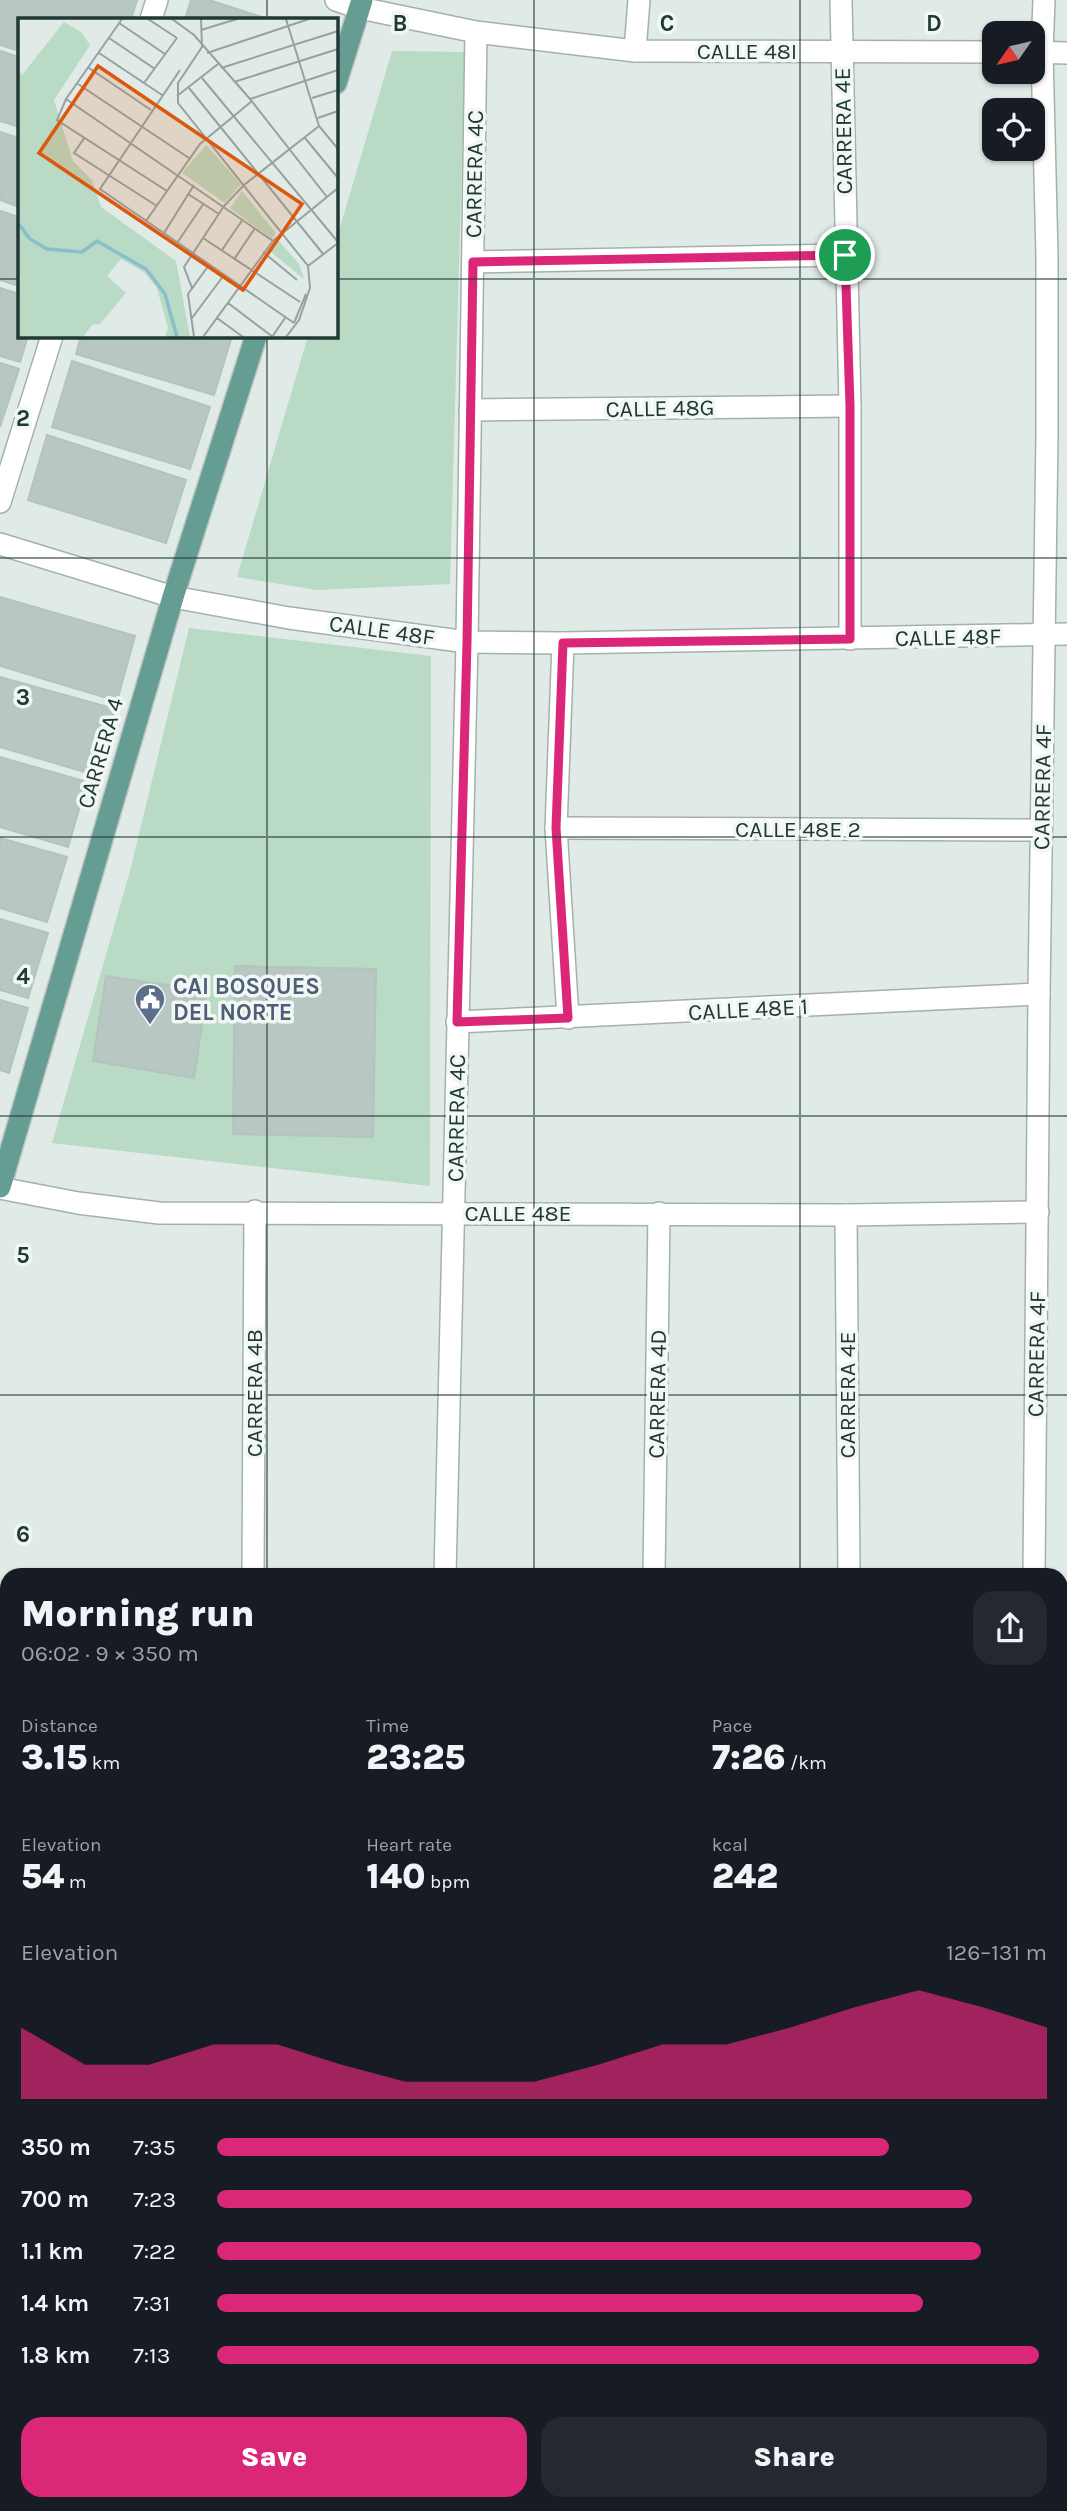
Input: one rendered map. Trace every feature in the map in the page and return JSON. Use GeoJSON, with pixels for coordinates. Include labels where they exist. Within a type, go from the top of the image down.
{"type":"FeatureCollection","features":[{"type":"Feature","properties":{"kind":"main road"},"geometry":{"type":"LineString","coordinates":[[338,77],[361,4]]}},
{"type":"Feature","properties":{"kind":"main road","name":"CARRERA 4"},"geometry":{"type":"LineString","coordinates":[[0,1188],[173,597],[255,338]]}},
{"type":"Feature","properties":{"kind":"street"},"geometry":{"type":"LineString","coordinates":[[151,18],[157,0]]}},
{"type":"Feature","properties":{"kind":"street","name":"CALLE 48I"},"geometry":{"type":"LineString","coordinates":[[337,0],[476,32],[635,51],[982,52]]}},
{"type":"Feature","properties":{"kind":"street"},"geometry":{"type":"LineString","coordinates":[[635,51],[639,0]]}},
{"type":"Feature","properties":{"kind":"street","name":"CARRERA 4E"},"geometry":{"type":"LineString","coordinates":[[841,0],[850,406],[850,639]]}},
{"type":"Feature","properties":{"kind":"street","name":"CARRERA 4F"},"geometry":{"type":"LineString","coordinates":[[1041,21],[1044,0]]}},
{"type":"Feature","properties":{"kind":"street","name":"CARRERA 4C"},"geometry":{"type":"LineString","coordinates":[[445,1568],[467,642],[476,32]]}},
{"type":"Feature","properties":{"kind":"street"},"geometry":{"type":"LineString","coordinates":[[1045,52],[1067,53]]}},
{"type":"Feature","properties":{"kind":"street","name":"CARRERA 4F"},"geometry":{"type":"LineString","coordinates":[[1034,1568],[1041,830],[1045,635],[1057,435],[1057,256],[1040,84]]}},
{"type":"Feature","properties":{"kind":"street"},"geometry":{"type":"LineString","coordinates":[[473,262],[845,255]]}},
{"type":"Feature","properties":{"kind":"street"},"geometry":{"type":"LineString","coordinates":[[0,502],[51,338]]}},
{"type":"Feature","properties":{"kind":"street","name":"CALLE 48G"},"geometry":{"type":"LineString","coordinates":[[470,410],[850,406]]}},
{"type":"Feature","properties":{"kind":"street","name":"CALLE 48F"},"geometry":{"type":"LineString","coordinates":[[0,544],[173,597],[289,618],[467,642],[563,643],[1067,634]]}},
{"type":"Feature","properties":{"kind":"street"},"geometry":{"type":"LineString","coordinates":[[563,643],[556,828],[568,1018]]}},
{"type":"Feature","properties":{"kind":"street","name":"CALLE 48E 2"},"geometry":{"type":"LineString","coordinates":[[556,828],[1041,830]]}},
{"type":"Feature","properties":{"kind":"street","name":"CALLE 48E 1"},"geometry":{"type":"LineString","coordinates":[[457,1022],[1038,994]]}},
{"type":"Feature","properties":{"kind":"street","name":"CALLE 48E"},"geometry":{"type":"LineString","coordinates":[[0,1188],[78,1203],[159,1213],[256,1211],[846,1215],[1038,1212]]}},
{"type":"Feature","properties":{"kind":"street","name":"CARRERA 4B"},"geometry":{"type":"LineString","coordinates":[[253,1568],[256,1211]]}},
{"type":"Feature","properties":{"kind":"street","name":"CARRERA 4D"},"geometry":{"type":"LineString","coordinates":[[654,1568],[659,1213]]}},
{"type":"Feature","properties":{"kind":"street","name":"CARRERA 4E"},"geometry":{"type":"LineString","coordinates":[[846,1215],[849,1568]]}},
{"type":"Feature","properties":{"kind":"green space"},"geometry":{"type":"Polygon","coordinates":[[[392,51],[465,52],[450,584],[317,590],[237,577],[307,338],[338,338],[338,234],[392,51]]]}},
{"type":"Feature","properties":{"kind":"green space"},"geometry":{"type":"Polygon","coordinates":[[[189,628],[431,656],[430,1186],[52,1143],[130,871],[189,628]]]}},
{"type":"Feature","properties":{"kind":"building"},"geometry":{"type":"Polygon","coordinates":[[[0,0],[137,0],[131,18],[18,18],[18,51],[0,45],[0,0]]]}},
{"type":"Feature","properties":{"kind":"building"},"geometry":{"type":"Polygon","coordinates":[[[191,0],[209,0],[265,18],[185,18],[191,0]]]}},
{"type":"Feature","properties":{"kind":"building"},"geometry":{"type":"Polygon","coordinates":[[[0,51],[18,57],[18,127],[0,121],[0,51]]]}},
{"type":"Feature","properties":{"kind":"building"},"geometry":{"type":"Polygon","coordinates":[[[0,132],[18,138],[18,207],[0,200],[0,132]]]}},
{"type":"Feature","properties":{"kind":"building"},"geometry":{"type":"Polygon","coordinates":[[[0,211],[18,217],[18,286],[0,280],[0,211]]]}},
{"type":"Feature","properties":{"kind":"building"},"geometry":{"type":"Polygon","coordinates":[[[0,288],[18,294],[18,338],[27,338],[20,362],[0,356],[0,288]]]}},
{"type":"Feature","properties":{"kind":"building"},"geometry":{"type":"Polygon","coordinates":[[[80,338],[231,338],[214,395],[76,354],[80,338]]]}},
{"type":"Feature","properties":{"kind":"building"},"geometry":{"type":"Polygon","coordinates":[[[72,361],[210,407],[190,469],[52,427],[72,361]]]}},
{"type":"Feature","properties":{"kind":"building"},"geometry":{"type":"Polygon","coordinates":[[[0,363],[19,369],[0,427],[0,363]]]}},
{"type":"Feature","properties":{"kind":"building"},"geometry":{"type":"Polygon","coordinates":[[[47,435],[186,480],[166,543],[28,500],[47,435]]]}},
{"type":"Feature","properties":{"kind":"building"},"geometry":{"type":"Polygon","coordinates":[[[0,597],[135,636],[117,701],[0,666],[0,597]]]}},
{"type":"Feature","properties":{"kind":"building"},"geometry":{"type":"Polygon","coordinates":[[[0,677],[115,709],[95,775],[0,747],[0,677]]]}},
{"type":"Feature","properties":{"kind":"building"},"geometry":{"type":"Polygon","coordinates":[[[0,757],[87,782],[68,847],[0,827],[0,757]]]}},
{"type":"Feature","properties":{"kind":"building"},"geometry":{"type":"Polygon","coordinates":[[[0,838],[67,857],[47,922],[0,908],[0,838]]]}},
{"type":"Feature","properties":{"kind":"building"},"geometry":{"type":"Polygon","coordinates":[[[0,919],[48,933],[28,998],[0,990],[0,919]]]}},
{"type":"Feature","properties":{"kind":"building"},"geometry":{"type":"Polygon","coordinates":[[[235,966],[376,969],[373,1137],[233,1134],[235,966]]]}},
{"type":"Feature","properties":{"kind":"building","name":"CAI BOSQUES DEL NORTE"},"geometry":{"type":"Polygon","coordinates":[[[106,976],[207,991],[194,1078],[93,1061],[106,976]]]}},
{"type":"Feature","properties":{"kind":"building"},"geometry":{"type":"Polygon","coordinates":[[[0,1000],[28,1008],[9,1073],[0,1070],[0,1000]]]}},
{"type":"Feature","properties":{"kind":"place","name":"CAI BOSQUES DEL NORTE"},"geometry":{"type":"Point","coordinates":[150,1026]}},
{"type":"Feature","properties":{"kind":"route"},"geometry":{"type":"LineString","coordinates":[[845,255],[850,406],[850,639],[563,643],[556,828],[568,1018],[457,1022],[473,262],[845,255]]}}]}
